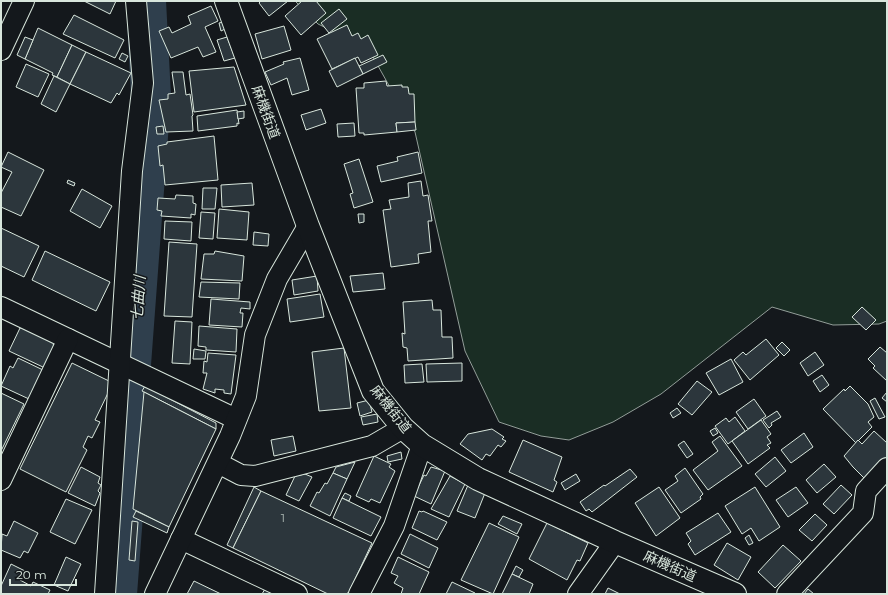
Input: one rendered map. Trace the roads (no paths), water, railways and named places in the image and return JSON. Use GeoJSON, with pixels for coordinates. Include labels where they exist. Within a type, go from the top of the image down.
{"type":"FeatureCollection","features":[{"type":"Feature","properties":{"kind":"street"},"geometry":{"type":"LineString","coordinates":[[1,50],[24,1]]}},
{"type":"Feature","properties":{"kind":"street"},"geometry":{"type":"LineString","coordinates":[[105,594],[132,170],[143,83],[136,1]]}},
{"type":"Feature","properties":{"kind":"street","name":"麻機街道"},"geometry":{"type":"LineString","coordinates":[[226,1],[308,226],[373,390],[403,428],[422,445],[478,479],[615,542],[735,594]]}},
{"type":"Feature","properties":{"kind":"street"},"geometry":{"type":"LineString","coordinates":[[155,594],[230,436],[246,396],[255,335],[277,279],[308,226]]}},
{"type":"Feature","properties":{"kind":"street"},"geometry":{"type":"LineString","coordinates":[[1,307],[236,419]]}},
{"type":"Feature","properties":{"kind":"street"},"geometry":{"type":"LineString","coordinates":[[1,480],[68,339]]}},
{"type":"Feature","properties":{"kind":"street"},"geometry":{"type":"LineString","coordinates":[[218,463],[241,475],[255,476],[372,446],[403,428]]}},
{"type":"Feature","properties":{"kind":"street"},"geometry":{"type":"LineString","coordinates":[[359,594],[394,526],[422,445]]}},
{"type":"Feature","properties":{"kind":"street"},"geometry":{"type":"LineString","coordinates":[[786,594],[863,513],[866,491],[887,468]]}},
{"type":"Feature","properties":{"kind":"street"},"geometry":{"type":"LineString","coordinates":[[181,539],[297,594]]}},
{"type":"Feature","properties":{"kind":"street"},"geometry":{"type":"LineString","coordinates":[[578,594],[615,542]]}},
{"type":"Feature","properties":{"kind":"waterway","name":"七曲川"},"geometry":{"type":"LineString","coordinates":[[117,594],[126,475],[130,378],[151,96],[146,1]]}}]}
